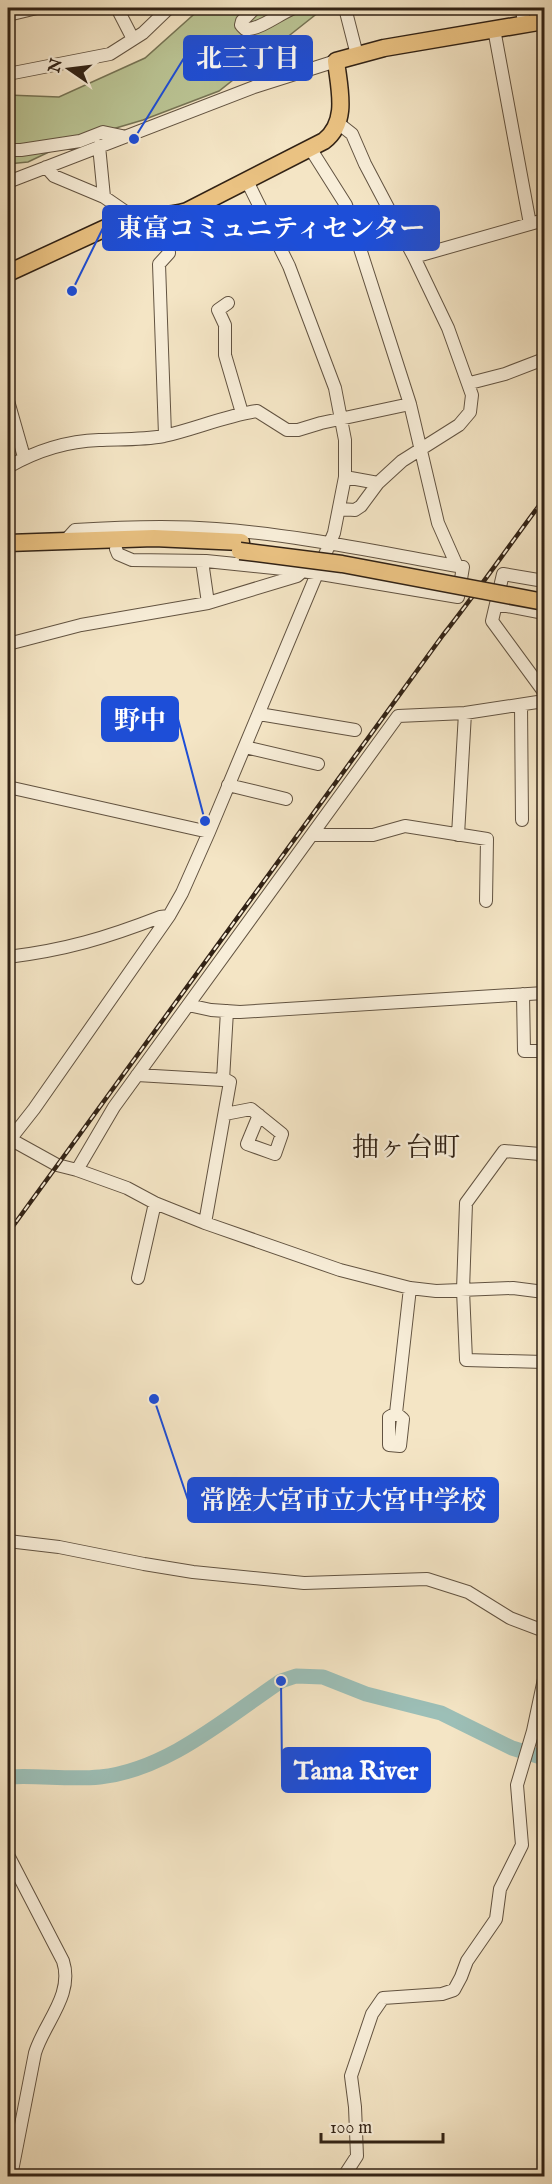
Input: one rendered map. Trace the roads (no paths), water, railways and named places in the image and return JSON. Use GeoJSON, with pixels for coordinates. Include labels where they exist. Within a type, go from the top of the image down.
{"type":"FeatureCollection","features":[{"type":"Feature","properties":{"kind":"highway"},"geometry":{"type":"LineString","coordinates":[[8,273],[133,217],[165,217],[198,207],[331,135],[339,123],[340,97],[336,61],[404,44],[494,29],[523,16],[544,21]]}},
{"type":"Feature","properties":{"kind":"highway"},"geometry":{"type":"LineString","coordinates":[[8,543],[154,538],[344,554],[544,592]]}},
{"type":"Feature","properties":{"kind":"highway"},"geometry":{"type":"LineString","coordinates":[[8,552],[240,546],[544,602]]}},
{"type":"Feature","properties":{"kind":"street"},"geometry":{"type":"LineString","coordinates":[[8,15],[37,8]]}},
{"type":"Feature","properties":{"kind":"street"},"geometry":{"type":"LineString","coordinates":[[117,8],[133,39]]}},
{"type":"Feature","properties":{"kind":"street"},"geometry":{"type":"LineString","coordinates":[[8,74],[110,54],[143,33],[169,8]]}},
{"type":"Feature","properties":{"kind":"street"},"geometry":{"type":"LineString","coordinates":[[255,8],[242,21],[241,25],[244,29],[248,30],[258,26],[294,8]]}},
{"type":"Feature","properties":{"kind":"street"},"geometry":{"type":"LineString","coordinates":[[345,8],[357,55]]}},
{"type":"Feature","properties":{"kind":"street"},"geometry":{"type":"LineString","coordinates":[[494,29],[530,224]]}},
{"type":"Feature","properties":{"kind":"street"},"geometry":{"type":"LineString","coordinates":[[11,178],[46,167],[254,87],[336,61]]}},
{"type":"Feature","properties":{"kind":"street"},"geometry":{"type":"LineString","coordinates":[[339,123],[352,134],[448,328],[470,383],[472,403],[465,420],[452,431],[420,448],[402,461],[378,483],[361,506],[355,510],[340,509]]}},
{"type":"Feature","properties":{"kind":"street"},"geometry":{"type":"LineString","coordinates":[[8,150],[80,141],[103,132],[124,136]]}},
{"type":"Feature","properties":{"kind":"street"},"geometry":{"type":"LineString","coordinates":[[99,146],[104,197]]}},
{"type":"Feature","properties":{"kind":"street"},"geometry":{"type":"LineString","coordinates":[[310,148],[346,205],[410,404],[438,523],[457,566]]}},
{"type":"Feature","properties":{"kind":"street"},"geometry":{"type":"LineString","coordinates":[[46,167],[54,176],[104,197],[133,217]]}},
{"type":"Feature","properties":{"kind":"street"},"geometry":{"type":"LineString","coordinates":[[247,181],[289,266],[335,388],[345,440],[345,477],[340,509],[318,572],[189,877],[168,916],[34,1109],[9,1140],[57,1166],[77,1170],[128,1188],[155,1203],[205,1223],[340,1270],[410,1288],[436,1291],[513,1288],[544,1292]]}},
{"type":"Feature","properties":{"kind":"street"},"geometry":{"type":"LineString","coordinates":[[165,217],[169,253],[159,264],[165,435]]}},
{"type":"Feature","properties":{"kind":"street"},"geometry":{"type":"LineString","coordinates":[[414,257],[544,220]]}},
{"type":"Feature","properties":{"kind":"street"},"geometry":{"type":"LineString","coordinates":[[228,303],[218,310],[225,325],[225,355],[242,413]]}},
{"type":"Feature","properties":{"kind":"street"},"geometry":{"type":"LineString","coordinates":[[470,383],[505,374],[544,359]]}},
{"type":"Feature","properties":{"kind":"street"},"geometry":{"type":"LineString","coordinates":[[8,401],[24,457]]}},
{"type":"Feature","properties":{"kind":"street"},"geometry":{"type":"LineString","coordinates":[[8,467],[24,457],[57,446],[99,440],[135,440],[165,435],[209,425],[242,413],[257,411],[288,430],[298,430],[410,404]]}},
{"type":"Feature","properties":{"kind":"street"},"geometry":{"type":"LineString","coordinates":[[345,477],[378,483]]}},
{"type":"Feature","properties":{"kind":"street"},"geometry":{"type":"LineString","coordinates":[[65,541],[75,530],[154,526],[244,531],[330,542],[463,567],[458,597],[318,572],[202,561],[132,560],[118,554],[116,549]]}},
{"type":"Feature","properties":{"kind":"street"},"geometry":{"type":"LineString","coordinates":[[202,561],[208,603]]}},
{"type":"Feature","properties":{"kind":"street"},"geometry":{"type":"LineString","coordinates":[[8,644],[81,625],[208,603],[297,576],[303,571]]}},
{"type":"Feature","properties":{"kind":"street"},"geometry":{"type":"LineString","coordinates":[[544,581],[503,574],[492,621],[544,692]]}},
{"type":"Feature","properties":{"kind":"street"},"geometry":{"type":"LineString","coordinates":[[496,604],[544,613]]}},
{"type":"Feature","properties":{"kind":"street"},"geometry":{"type":"LineString","coordinates":[[77,1170],[114,1107],[398,716],[465,713],[544,701]]}},
{"type":"Feature","properties":{"kind":"street"},"geometry":{"type":"LineString","coordinates":[[521,705],[522,820]]}},
{"type":"Feature","properties":{"kind":"street"},"geometry":{"type":"LineString","coordinates":[[458,834],[465,713]]}},
{"type":"Feature","properties":{"kind":"street"},"geometry":{"type":"LineString","coordinates":[[259,714],[355,730]]}},
{"type":"Feature","properties":{"kind":"street"},"geometry":{"type":"LineString","coordinates":[[245,747],[318,764]]}},
{"type":"Feature","properties":{"kind":"street"},"geometry":{"type":"LineString","coordinates":[[228,786],[286,799]]}},
{"type":"Feature","properties":{"kind":"street"},"geometry":{"type":"LineString","coordinates":[[8,787],[209,832]]}},
{"type":"Feature","properties":{"kind":"street"},"geometry":{"type":"LineString","coordinates":[[313,835],[373,835],[405,826],[487,839],[486,901]]}},
{"type":"Feature","properties":{"kind":"street"},"geometry":{"type":"LineString","coordinates":[[8,957],[73,947],[168,916]]}},
{"type":"Feature","properties":{"kind":"street"},"geometry":{"type":"LineString","coordinates":[[188,1005],[227,1011],[544,993]]}},
{"type":"Feature","properties":{"kind":"street"},"geometry":{"type":"LineString","coordinates":[[523,994],[524,1051],[544,1051]]}},
{"type":"Feature","properties":{"kind":"street"},"geometry":{"type":"LineString","coordinates":[[223,1078],[227,1011]]}},
{"type":"Feature","properties":{"kind":"street"},"geometry":{"type":"LineString","coordinates":[[137,1075],[223,1080],[223,1078]]}},
{"type":"Feature","properties":{"kind":"street"},"geometry":{"type":"LineString","coordinates":[[205,1223],[230,1082],[223,1078]]}},
{"type":"Feature","properties":{"kind":"street"},"geometry":{"type":"LineString","coordinates":[[225,1114],[251,1109],[259,1115]]}},
{"type":"Feature","properties":{"kind":"street"},"geometry":{"type":"LineString","coordinates":[[544,1160],[540,1154],[504,1151],[466,1203],[463,1290],[466,1360],[544,1362]]}},
{"type":"Feature","properties":{"kind":"street"},"geometry":{"type":"LineString","coordinates":[[138,1278],[155,1203]]}},
{"type":"Feature","properties":{"kind":"street"},"geometry":{"type":"LineString","coordinates":[[396,1413],[410,1288]]}},
{"type":"Feature","properties":{"kind":"street"},"geometry":{"type":"LineString","coordinates":[[8,1541],[49,1545],[194,1572],[304,1583],[427,1579],[468,1592],[510,1618],[544,1631]]}},
{"type":"Feature","properties":{"kind":"street"},"geometry":{"type":"LineString","coordinates":[[344,2176],[357,2156],[351,2076],[372,2014],[383,1998],[442,1994],[454,1990],[467,1961],[496,1919],[500,1889],[522,1845],[517,1785],[533,1731],[544,1679]]}},
{"type":"Feature","properties":{"kind":"street"},"geometry":{"type":"LineString","coordinates":[[8,1855],[63,1961],[67,1978],[62,1998],[34,2053],[11,2176]]}},
{"type":"Feature","properties":{"kind":"waterway"},"geometry":{"type":"LineString","coordinates":[[8,1777],[100,1777],[149,1764],[195,1740],[281,1681],[296,1676],[323,1677],[366,1694],[441,1713],[512,1748],[544,1758]]}},
{"type":"Feature","properties":{"kind":"railway"},"geometry":{"type":"LineString","coordinates":[[8,1233],[544,499]]}},
{"type":"Feature","properties":{"kind":"place","name":"北三丁目"},"geometry":{"type":"Point","coordinates":[134,139]}},
{"type":"Feature","properties":{"kind":"place","name":"東富コミュニティセンター"},"geometry":{"type":"Point","coordinates":[72,291]}},
{"type":"Feature","properties":{"kind":"place","name":"野中"},"geometry":{"type":"Point","coordinates":[205,821]}},
{"type":"Feature","properties":{"kind":"place","name":"常陸大宮市立大宮中学校"},"geometry":{"type":"Point","coordinates":[154,1399]}},
{"type":"Feature","properties":{"kind":"place","name":"Tama River"},"geometry":{"type":"Point","coordinates":[281,1681]}},
{"type":"Feature","properties":{"kind":"district","name":"抽ヶ台町"},"geometry":{"type":"Point","coordinates":[406,1147]}}]}
